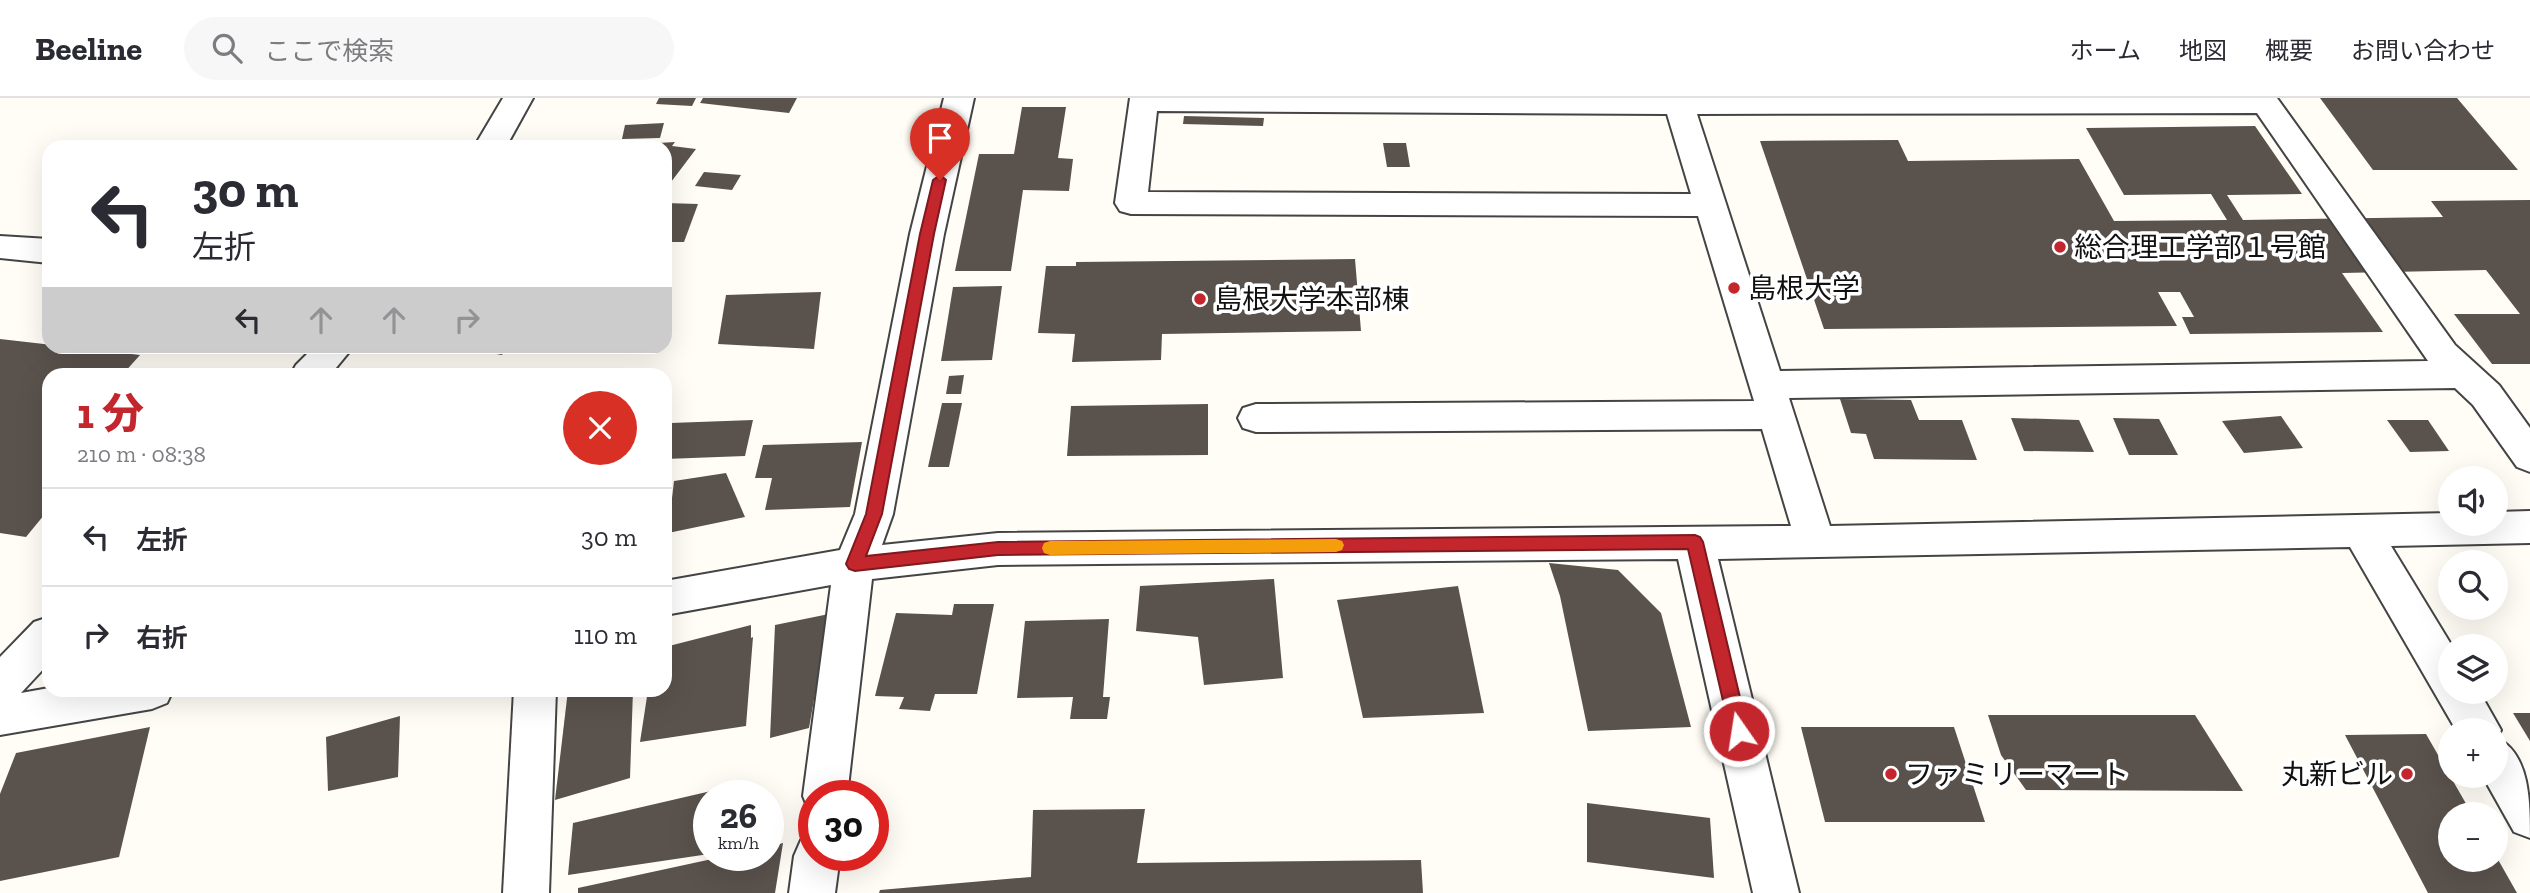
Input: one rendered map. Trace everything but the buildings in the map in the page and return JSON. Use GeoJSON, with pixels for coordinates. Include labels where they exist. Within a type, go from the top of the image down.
{"type":"FeatureCollection","features":[{"type":"Feature","properties":{"kind":"street"},"geometry":{"type":"LineString","coordinates":[[494,140],[518,98]]}},
{"type":"Feature","properties":{"kind":"street"},"geometry":{"type":"LineString","coordinates":[[827,780],[855,564],[874,514],[927,234],[959,98]]}},
{"type":"Feature","properties":{"kind":"street"},"geometry":{"type":"LineString","coordinates":[[1711,205],[1131,203],[1143,102],[2264,100],[2442,355],[2466,374],[2519,426],[2530,457]]}},
{"type":"Feature","properties":{"kind":"street"},"geometry":{"type":"LineString","coordinates":[[1679,102],[1815,542]]}},
{"type":"Feature","properties":{"kind":"street"},"geometry":{"type":"LineString","coordinates":[[0,247],[42,250]]}},
{"type":"Feature","properties":{"kind":"street"},"geometry":{"type":"LineString","coordinates":[[315,368],[329,354]]}},
{"type":"Feature","properties":{"kind":"street"},"geometry":{"type":"LineString","coordinates":[[1256,418],[2466,374]]}},
{"type":"Feature","properties":{"kind":"street"},"geometry":{"type":"LineString","coordinates":[[672,597],[855,564],[998,548],[1815,542],[2530,527]]}},
{"type":"Feature","properties":{"kind":"street"},"geometry":{"type":"LineString","coordinates":[[2361,530],[2438,661]]}},
{"type":"Feature","properties":{"kind":"street"},"geometry":{"type":"LineString","coordinates":[[1695,542],[1776,893]]}},
{"type":"Feature","properties":{"kind":"street"},"geometry":{"type":"LineString","coordinates":[[0,686],[42,642]]}},
{"type":"Feature","properties":{"kind":"street"},"geometry":{"type":"LineString","coordinates":[[0,716],[111,697]]}},
{"type":"Feature","properties":{"kind":"street"},"geometry":{"type":"LineString","coordinates":[[526,893],[535,697]]}},
{"type":"Feature","properties":{"kind":"street"},"geometry":{"type":"LineString","coordinates":[[2508,779],[2530,817]]}},
{"type":"Feature","properties":{"kind":"street"},"geometry":{"type":"LineString","coordinates":[[813,893],[815,871]]}},
{"type":"Feature","properties":{"kind":"slow traffic"},"geometry":{"type":"LineString","coordinates":[[1050,548],[1336,545]]}},
{"type":"Feature","properties":{"kind":"place","name":"総合理工学部１号館"},"geometry":{"type":"Point","coordinates":[2060,247]}},
{"type":"Feature","properties":{"kind":"place","name":"島根大学"},"geometry":{"type":"Point","coordinates":[1734,288]}},
{"type":"Feature","properties":{"kind":"place","name":"島根大学本部棟"},"geometry":{"type":"Point","coordinates":[1200,299]}},
{"type":"Feature","properties":{"kind":"place","name":"ファミリーマート"},"geometry":{"type":"Point","coordinates":[1891,774]}},
{"type":"Feature","properties":{"kind":"place","name":"丸新ビル"},"geometry":{"type":"Point","coordinates":[2407,774]}},
{"type":"Feature","properties":{"kind":"route"},"geometry":{"type":"LineString","coordinates":[[940,180],[927,234],[874,514],[855,564],[998,548],[1695,542],[1739,731]]}}]}
